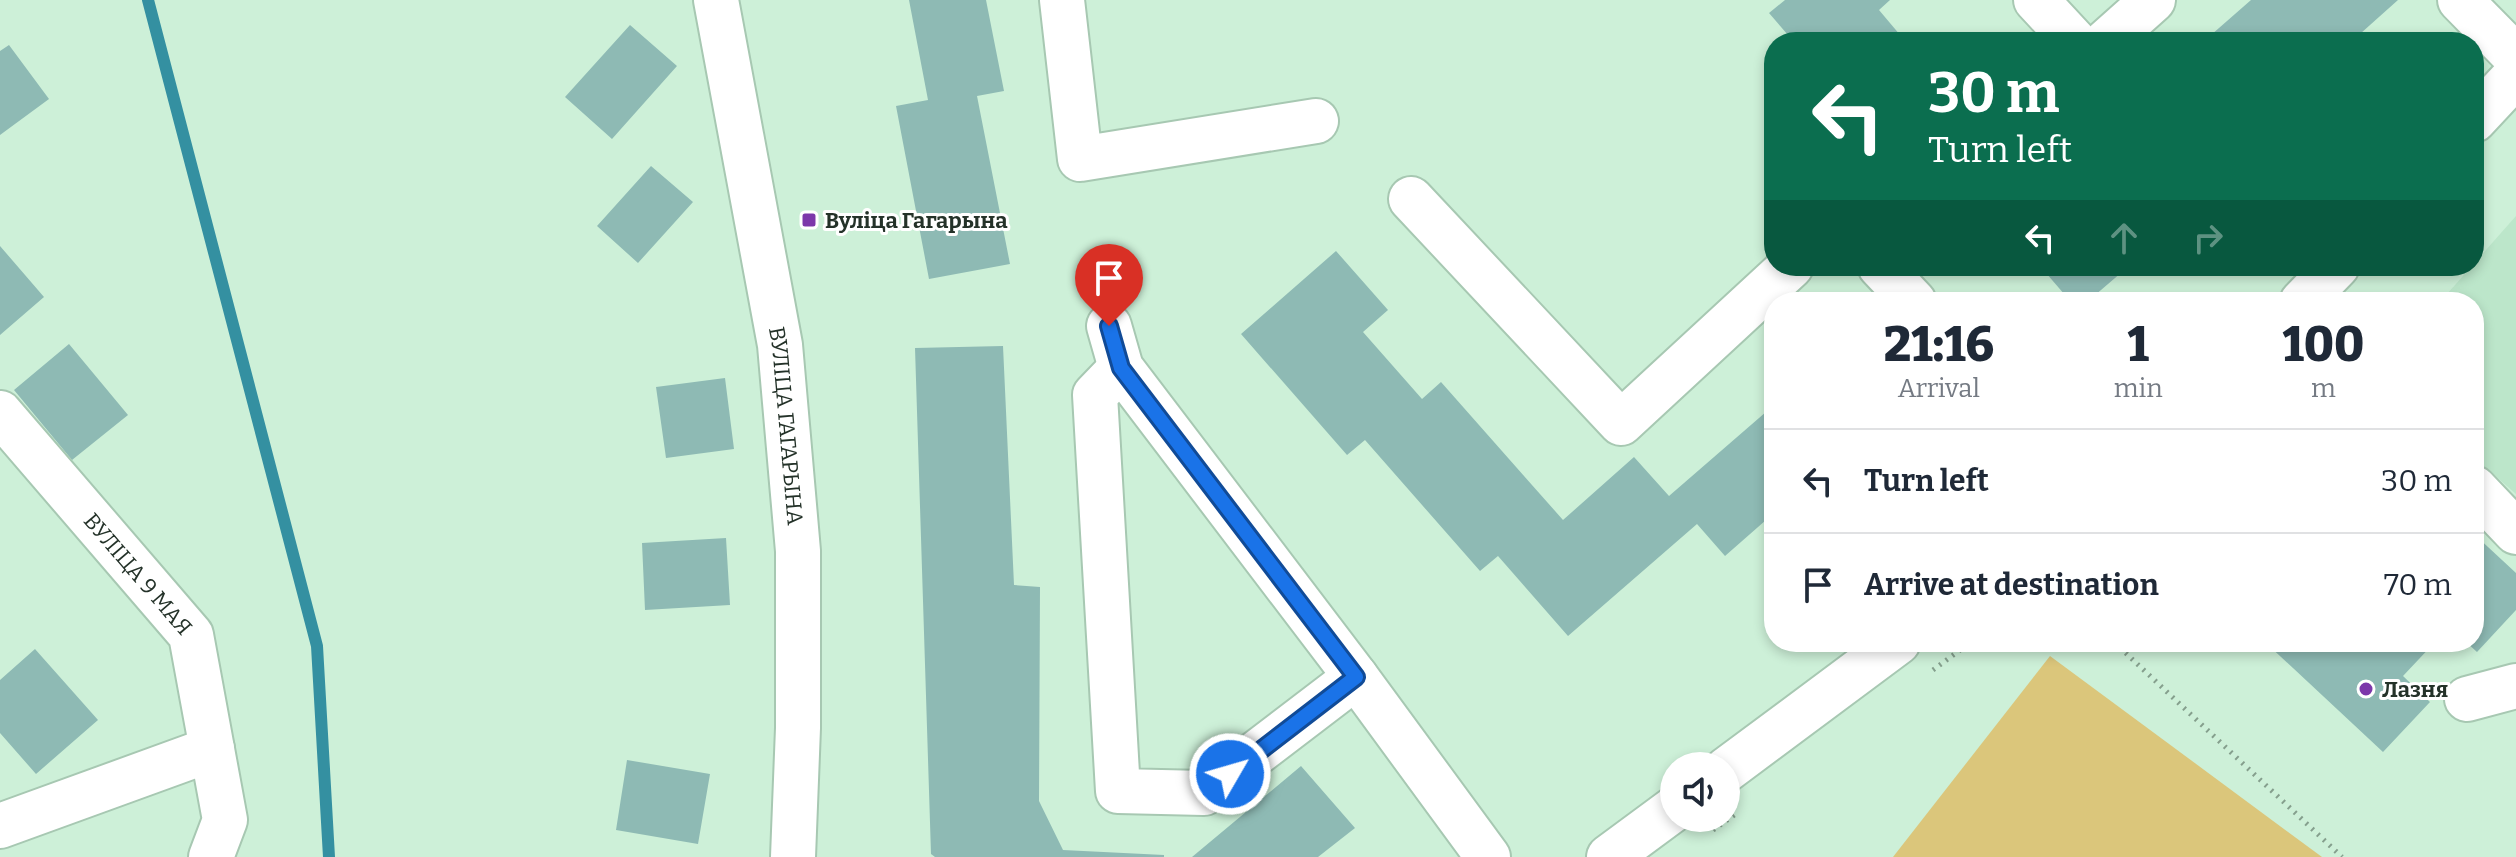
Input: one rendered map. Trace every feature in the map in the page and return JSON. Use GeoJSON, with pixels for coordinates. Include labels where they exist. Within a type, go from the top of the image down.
{"type":"FeatureCollection","features":[{"type":"Feature","properties":{"kind":"street","name":"ВУЛІЦА ГАГАРЫНА"},"geometry":{"type":"LineString","coordinates":[[716,0],[780,345],[798,551],[798,728],[793,857]]}},
{"type":"Feature","properties":{"kind":"street"},"geometry":{"type":"LineString","coordinates":[[1062,0],[1080,159],[1316,121]]}},
{"type":"Feature","properties":{"kind":"street"},"geometry":{"type":"LineString","coordinates":[[2036,0],[2066,32]]}},
{"type":"Feature","properties":{"kind":"street"},"geometry":{"type":"LineString","coordinates":[[2117,32],[2153,0]]}},
{"type":"Feature","properties":{"kind":"street"},"geometry":{"type":"LineString","coordinates":[[2460,0],[2516,57]]}},
{"type":"Feature","properties":{"kind":"street"},"geometry":{"type":"LineString","coordinates":[[2484,109],[2516,75]]}},
{"type":"Feature","properties":{"kind":"street"},"geometry":{"type":"LineString","coordinates":[[1411,199],[1621,423],[1780,276]]}},
{"type":"Feature","properties":{"kind":"street"},"geometry":{"type":"LineString","coordinates":[[1889,276],[1905,292]]}},
{"type":"Feature","properties":{"kind":"street"},"geometry":{"type":"LineString","coordinates":[[2312,292],[2327,276]]}},
{"type":"Feature","properties":{"kind":"street"},"geometry":{"type":"LineString","coordinates":[[1109,326],[1121,368],[1356,677],[1488,857]]}},
{"type":"Feature","properties":{"kind":"street"},"geometry":{"type":"LineString","coordinates":[[1121,368],[1095,395],[1118,791],[1204,793],[1356,677]]}},
{"type":"Feature","properties":{"kind":"street","name":"ВУЛІЦА 9 МАЯ"},"geometry":{"type":"LineString","coordinates":[[0,413],[191,635],[225,820],[211,857]]}},
{"type":"Feature","properties":{"kind":"street"},"geometry":{"type":"LineString","coordinates":[[2484,498],[2516,532]]}},
{"type":"Feature","properties":{"kind":"street"},"geometry":{"type":"LineString","coordinates":[[1740,760],[1885,652]]}},
{"type":"Feature","properties":{"kind":"street"},"geometry":{"type":"LineString","coordinates":[[2467,699],[2516,686]]}},
{"type":"Feature","properties":{"kind":"street"},"geometry":{"type":"LineString","coordinates":[[0,826],[212,749]]}},
{"type":"Feature","properties":{"kind":"street"},"geometry":{"type":"LineString","coordinates":[[1609,857],[1660,819]]}},
{"type":"Feature","properties":{"kind":"path"},"geometry":{"type":"LineString","coordinates":[[2125,652],[2342,857]]}},
{"type":"Feature","properties":{"kind":"shaded area"},"geometry":{"type":"Polygon","coordinates":[[[2516,216],[2516,494],[2484,466],[2484,292],[2449,292],[2463,276],[2484,276],[2484,252],[2516,216]]]}},
{"type":"Feature","properties":{"kind":"shaded area"},"geometry":{"type":"Polygon","coordinates":[[[2050,656],[2322,857],[1893,857],[2050,656]]]}},
{"type":"Feature","properties":{"kind":"building"},"geometry":{"type":"Polygon","coordinates":[[[909,0],[986,0],[1004,91],[977,96],[1010,264],[929,279],[896,106],[928,100],[909,0]]]}},
{"type":"Feature","properties":{"kind":"building"},"geometry":{"type":"Polygon","coordinates":[[[1785,0],[1890,0],[1879,10],[1898,32],[1785,32],[1769,13],[1785,0]]]}},
{"type":"Feature","properties":{"kind":"building"},"geometry":{"type":"Polygon","coordinates":[[[2251,0],[2398,0],[2362,32],[2214,32],[2251,0]]]}},
{"type":"Feature","properties":{"kind":"building"},"geometry":{"type":"Polygon","coordinates":[[[630,25],[677,66],[612,139],[565,97],[630,25]]]}},
{"type":"Feature","properties":{"kind":"building"},"geometry":{"type":"Polygon","coordinates":[[[9,45],[49,99],[0,135],[0,51],[9,45]]]}},
{"type":"Feature","properties":{"kind":"building"},"geometry":{"type":"Polygon","coordinates":[[[651,166],[693,202],[638,263],[597,226],[651,166]]]}},
{"type":"Feature","properties":{"kind":"building"},"geometry":{"type":"Polygon","coordinates":[[[0,246],[44,297],[0,335],[0,246]]]}},
{"type":"Feature","properties":{"kind":"building"},"geometry":{"type":"Polygon","coordinates":[[[1336,251],[1388,310],[1363,332],[1422,399],[1441,382],[1563,520],[1634,457],[1669,496],[1764,414],[1764,522],[1725,556],[1697,524],[1568,636],[1498,556],[1480,571],[1365,440],[1347,455],[1241,334],[1336,251]]]}},
{"type":"Feature","properties":{"kind":"building"},"geometry":{"type":"Polygon","coordinates":[[[2049,276],[2117,276],[2099,292],[2062,292],[2049,276]]]}},
{"type":"Feature","properties":{"kind":"building"},"geometry":{"type":"Polygon","coordinates":[[[69,344],[128,415],[72,460],[14,390],[69,344]]]}},
{"type":"Feature","properties":{"kind":"building"},"geometry":{"type":"Polygon","coordinates":[[[1003,346],[1014,585],[1040,587],[1039,801],[1063,850],[1164,857],[935,857],[931,854],[915,348],[1003,346]]]}},
{"type":"Feature","properties":{"kind":"building"},"geometry":{"type":"Polygon","coordinates":[[[725,378],[734,449],[666,458],[656,387],[725,378]]]}},
{"type":"Feature","properties":{"kind":"building"},"geometry":{"type":"Polygon","coordinates":[[[726,538],[730,605],[645,610],[642,543],[726,538]]]}},
{"type":"Feature","properties":{"kind":"building","name":"Лазня"},"geometry":{"type":"Polygon","coordinates":[[[2484,543],[2516,573],[2516,610],[2484,644],[2484,543]]]}},
{"type":"Feature","properties":{"kind":"building"},"geometry":{"type":"Polygon","coordinates":[[[35,649],[98,720],[36,774],[0,733],[0,680],[35,649]]]}},
{"type":"Feature","properties":{"kind":"building","name":"Лазня"},"geometry":{"type":"Polygon","coordinates":[[[2276,652],[2426,652],[2403,676],[2430,702],[2383,752],[2276,652]]]}},
{"type":"Feature","properties":{"kind":"building"},"geometry":{"type":"Polygon","coordinates":[[[627,760],[710,774],[698,844],[616,830],[627,760]]]}},
{"type":"Feature","properties":{"kind":"building"},"geometry":{"type":"Polygon","coordinates":[[[1301,766],[1355,828],[1318,857],[1192,857],[1301,766]]]}},
{"type":"Feature","properties":{"kind":"waterway"},"geometry":{"type":"LineString","coordinates":[[148,0],[317,646],[329,857]]}},
{"type":"Feature","properties":{"kind":"place","name":"Вуліца Гагарына"},"geometry":{"type":"Point","coordinates":[809,220]}},
{"type":"Feature","properties":{"kind":"place","name":"Лазня"},"geometry":{"type":"Point","coordinates":[2366,689]}},
{"type":"Feature","properties":{"kind":"route"},"geometry":{"type":"LineString","coordinates":[[1109,326],[1121,368],[1356,677],[1230,774]]}}]}
